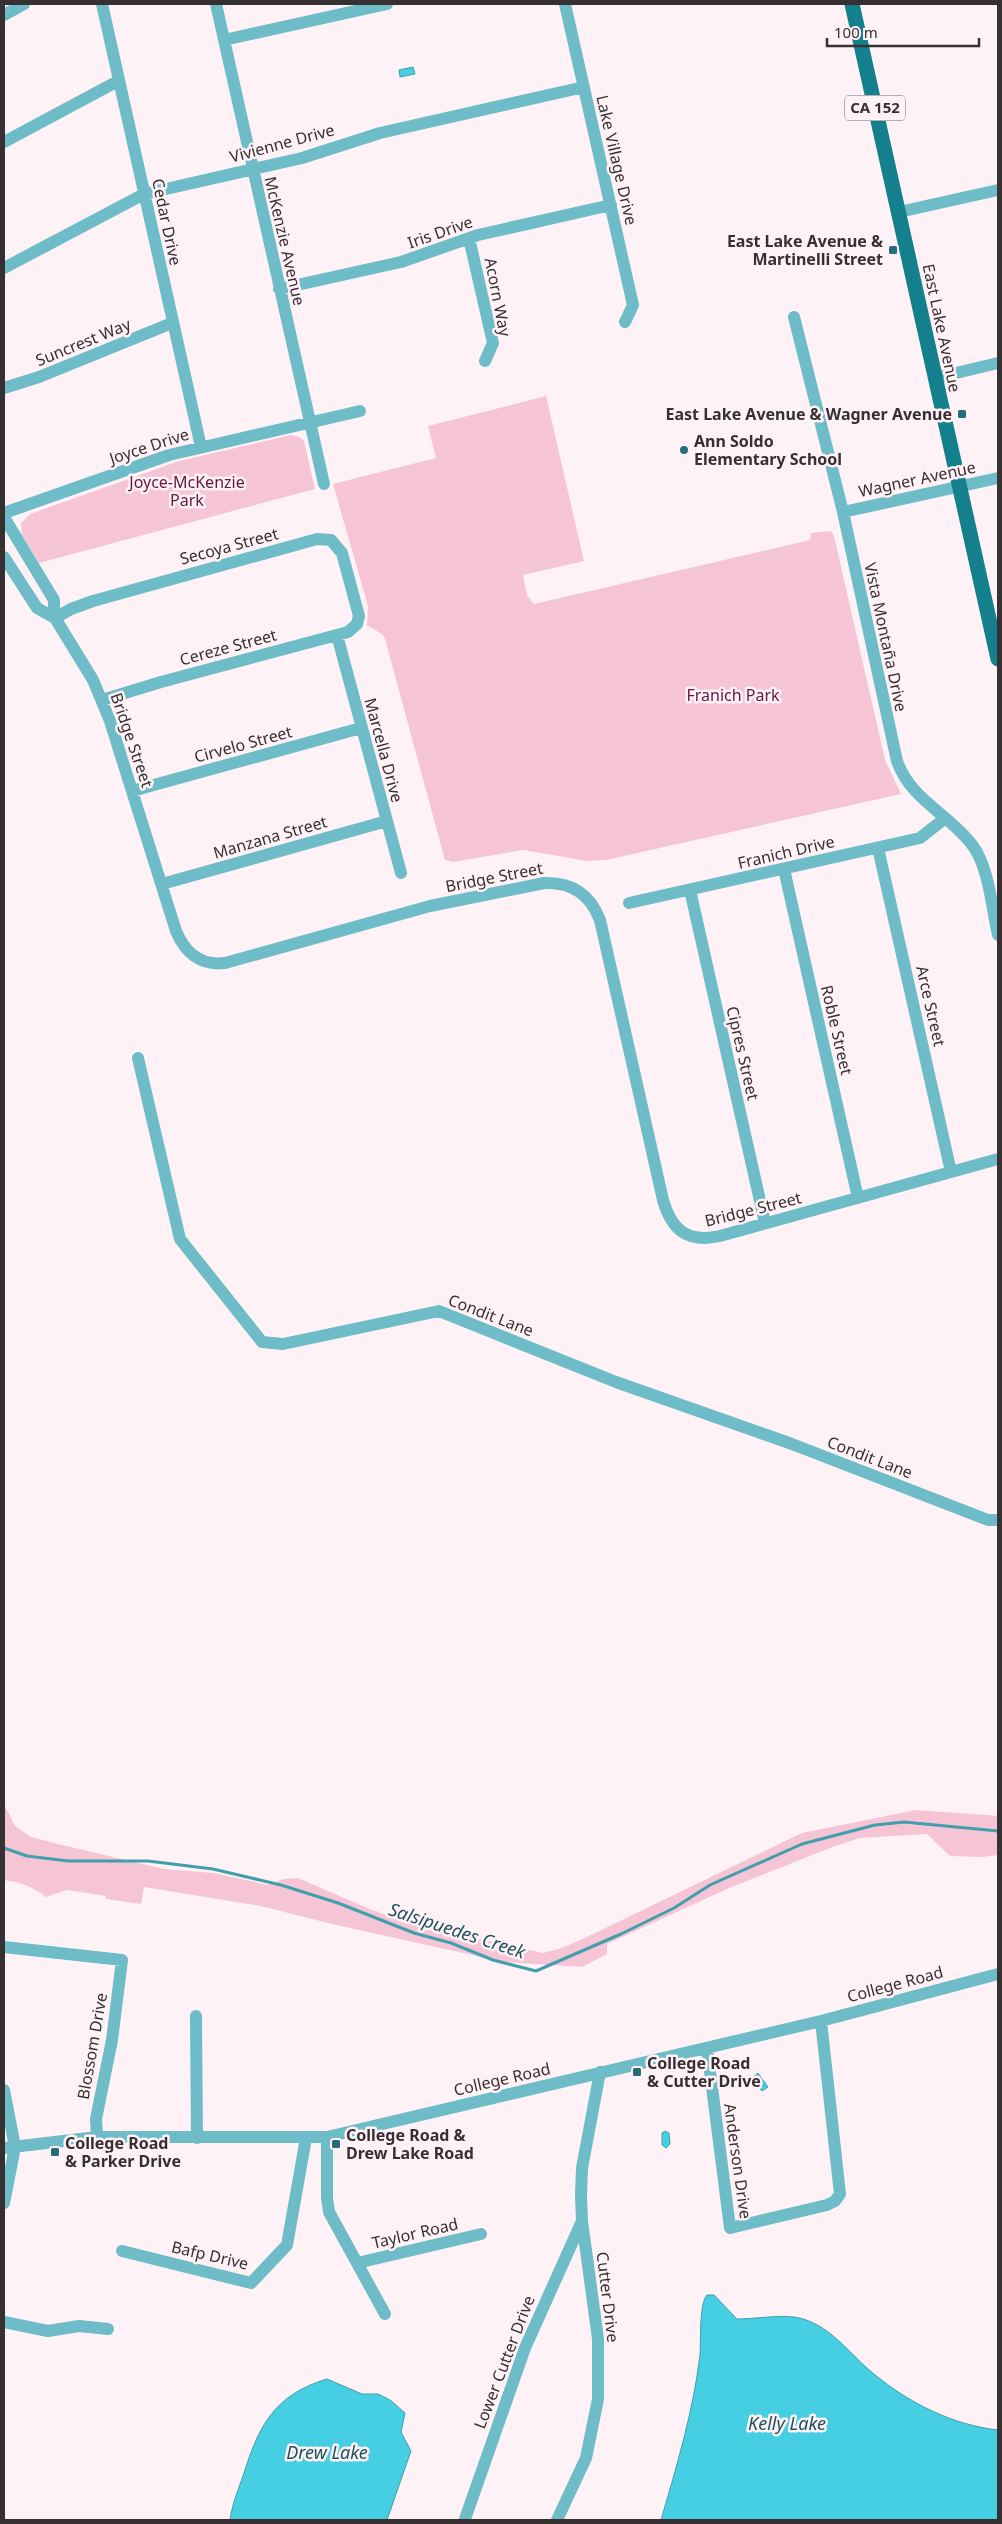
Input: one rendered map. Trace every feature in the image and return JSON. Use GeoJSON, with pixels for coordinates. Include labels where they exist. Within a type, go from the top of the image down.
{"type":"FeatureCollection","features":[{"type":"Feature","properties":{"kind":"main road","name":"East Lake Avenue"},"geometry":{"type":"LineString","coordinates":[[852,4],[958,487],[998,659]]}},
{"type":"Feature","properties":{"kind":"street"},"geometry":{"type":"LineString","coordinates":[[4,15],[24,4]]}},
{"type":"Feature","properties":{"kind":"street","name":"Cedar Drive"},"geometry":{"type":"LineString","coordinates":[[102,4],[201,447]]}},
{"type":"Feature","properties":{"kind":"street","name":"McKenzie Avenue"},"geometry":{"type":"LineString","coordinates":[[216,4],[324,484]]}},
{"type":"Feature","properties":{"kind":"street"},"geometry":{"type":"LineString","coordinates":[[224,40],[387,4]]}},
{"type":"Feature","properties":{"kind":"street","name":"Lake Village Drive"},"geometry":{"type":"LineString","coordinates":[[566,4],[633,306],[625,322]]}},
{"type":"Feature","properties":{"kind":"street"},"geometry":{"type":"LineString","coordinates":[[4,142],[118,80]]}},
{"type":"Feature","properties":{"kind":"street","name":"Vivienne Drive"},"geometry":{"type":"LineString","coordinates":[[4,268],[144,194],[302,158],[366,136],[584,87]]}},
{"type":"Feature","properties":{"kind":"street"},"geometry":{"type":"LineString","coordinates":[[899,212],[998,190]]}},
{"type":"Feature","properties":{"kind":"street","name":"Iris Drive"},"geometry":{"type":"LineString","coordinates":[[279,289],[400,262],[469,238],[611,205]]}},
{"type":"Feature","properties":{"kind":"street","name":"Acorn Way"},"geometry":{"type":"LineString","coordinates":[[469,238],[493,343],[485,361]]}},
{"type":"Feature","properties":{"kind":"street","name":"Vista Montaña Drive"},"geometry":{"type":"LineString","coordinates":[[794,317],[843,512],[897,761],[905,778],[915,792],[966,838],[980,858],[998,935]]}},
{"type":"Feature","properties":{"kind":"street","name":"Suncrest Way"},"geometry":{"type":"LineString","coordinates":[[4,388],[172,323]]}},
{"type":"Feature","properties":{"kind":"street"},"geometry":{"type":"LineString","coordinates":[[935,378],[998,364]]}},
{"type":"Feature","properties":{"kind":"street","name":"Joyce Drive"},"geometry":{"type":"LineString","coordinates":[[4,515],[163,457],[360,411]]}},
{"type":"Feature","properties":{"kind":"street","name":"Wagner Avenue"},"geometry":{"type":"LineString","coordinates":[[843,512],[998,478]]}},
{"type":"Feature","properties":{"kind":"street","name":"Bridge Street"},"geometry":{"type":"LineString","coordinates":[[4,515],[54,600],[55,617],[86,668],[102,700],[176,931],[184,948],[200,960],[218,964],[399,914],[476,896],[544,883],[562,884],[575,888],[591,902],[600,920],[669,1219],[680,1230],[698,1238],[720,1236],[998,1159]]}},
{"type":"Feature","properties":{"kind":"street","name":"Secoya Street"},"geometry":{"type":"LineString","coordinates":[[55,617],[102,598],[323,538],[334,542],[342,553],[358,620]]}},
{"type":"Feature","properties":{"kind":"street","name":"Bridge Street"},"geometry":{"type":"LineString","coordinates":[[4,557],[38,608],[55,617]]}},
{"type":"Feature","properties":{"kind":"street","name":"Cereze Street"},"geometry":{"type":"LineString","coordinates":[[102,700],[161,682],[337,636],[352,629],[358,620]]}},
{"type":"Feature","properties":{"kind":"street","name":"Marcella Drive"},"geometry":{"type":"LineString","coordinates":[[337,636],[401,873]]}},
{"type":"Feature","properties":{"kind":"street","name":"Cirvelo Street"},"geometry":{"type":"LineString","coordinates":[[132,791],[361,728]]}},
{"type":"Feature","properties":{"kind":"street","name":"Franich Drive"},"geometry":{"type":"LineString","coordinates":[[629,903],[920,838],[944,819]]}},
{"type":"Feature","properties":{"kind":"street","name":"Manzana Street"},"geometry":{"type":"LineString","coordinates":[[162,884],[387,821]]}},
{"type":"Feature","properties":{"kind":"street","name":"Arce Street"},"geometry":{"type":"LineString","coordinates":[[878,848],[951,1172]]}},
{"type":"Feature","properties":{"kind":"street","name":"Roble Street"},"geometry":{"type":"LineString","coordinates":[[784,869],[858,1198]]}},
{"type":"Feature","properties":{"kind":"street","name":"Cipres Street"},"geometry":{"type":"LineString","coordinates":[[690,890],[765,1223]]}},
{"type":"Feature","properties":{"kind":"street","name":"Condit Lane"},"geometry":{"type":"LineString","coordinates":[[138,1058],[180,1239],[262,1342],[283,1344],[439,1311],[616,1382],[792,1444],[988,1520],[998,1520]]}},
{"type":"Feature","properties":{"kind":"street","name":"Blossom Drive"},"geometry":{"type":"LineString","coordinates":[[4,1947],[122,1960],[111,2048],[96,2119],[98,2137]]}},
{"type":"Feature","properties":{"kind":"street","name":"College Road"},"geometry":{"type":"LineString","coordinates":[[10,2147],[98,2137],[327,2137],[821,2021],[998,1974]]}},
{"type":"Feature","properties":{"kind":"street"},"geometry":{"type":"LineString","coordinates":[[196,2016],[197,2138]]}},
{"type":"Feature","properties":{"kind":"street","name":"Anderson Drive"},"geometry":{"type":"LineString","coordinates":[[706,2048],[730,2228],[827,2205],[835,2201],[840,2194],[821,2021]]}},
{"type":"Feature","properties":{"kind":"street","name":"Cutter Drive"},"geometry":{"type":"LineString","coordinates":[[557,2520],[586,2458],[598,2399],[598,2339],[582,2221],[582,2168],[600,2072]]}},
{"type":"Feature","properties":{"kind":"street"},"geometry":{"type":"LineString","coordinates":[[4,2090],[10,2147],[4,2203]]}},
{"type":"Feature","properties":{"kind":"street"},"geometry":{"type":"LineString","coordinates":[[327,2137],[327,2198],[329,2212],[385,2314]]}},
{"type":"Feature","properties":{"kind":"street","name":"Bafp Drive"},"geometry":{"type":"LineString","coordinates":[[122,2251],[251,2283],[288,2245],[306,2138]]}},
{"type":"Feature","properties":{"kind":"street","name":"Lower Cutter Drive"},"geometry":{"type":"LineString","coordinates":[[465,2518],[525,2348],[582,2221]]}},
{"type":"Feature","properties":{"kind":"street","name":"Taylor Road"},"geometry":{"type":"LineString","coordinates":[[357,2263],[481,2234]]}},
{"type":"Feature","properties":{"kind":"street"},"geometry":{"type":"LineString","coordinates":[[4,2322],[48,2330],[79,2326],[108,2330]]}},
{"type":"Feature","properties":{"kind":"green space","name":"Franich Park"},"geometry":{"type":"Polygon","coordinates":[[[546,396],[584,561],[523,575],[527,595],[534,604],[806,541],[810,539],[811,533],[831,531],[834,536],[885,760],[901,794],[606,860],[587,861],[523,850],[453,862],[445,860],[385,639],[383,635],[367,625],[368,606],[333,484],[436,458],[428,426],[546,396]]]}},
{"type":"Feature","properties":{"kind":"green space","name":"Joyce-McKenzie Park"},"geometry":{"type":"Polygon","coordinates":[[[291,435],[299,437],[304,441],[315,489],[39,563],[22,535],[21,523],[30,514],[179,461],[291,435]]]}},
{"type":"Feature","properties":{"kind":"green space"},"geometry":{"type":"Polygon","coordinates":[[[4,1804],[15,1826],[31,1837],[164,1869],[214,1873],[268,1885],[284,1879],[298,1878],[372,1910],[418,1926],[543,1953],[562,1948],[591,1935],[802,1833],[916,1810],[998,1816],[998,1855],[982,1857],[950,1856],[927,1834],[860,1838],[729,1888],[607,1944],[607,1954],[582,1967],[504,1962],[332,1924],[261,1906],[144,1887],[141,1904],[106,1899],[106,1896],[67,1890],[46,1897],[26,1885],[4,1880],[4,1804]]]}},
{"type":"Feature","properties":{"kind":"water"},"geometry":{"type":"Polygon","coordinates":[[[413,67],[415,74],[400,77],[399,70],[413,67]]]}},
{"type":"Feature","properties":{"kind":"water"},"geometry":{"type":"Polygon","coordinates":[[[758,2073],[768,2087],[762,2091],[754,2082],[753,2077],[758,2073]]]}},
{"type":"Feature","properties":{"kind":"water"},"geometry":{"type":"Polygon","coordinates":[[[665,2131],[669,2133],[670,2144],[666,2148],[662,2145],[662,2133],[665,2131]]]}},
{"type":"Feature","properties":{"kind":"water","name":"Kelly Lake"},"geometry":{"type":"Polygon","coordinates":[[[707,2295],[714,2295],[737,2319],[794,2317],[818,2325],[838,2340],[874,2374],[917,2403],[948,2418],[998,2430],[998,2520],[661,2520],[684,2438],[693,2397],[700,2355],[703,2306],[707,2295]]]}},
{"type":"Feature","properties":{"kind":"water","name":"Drew Lake"},"geometry":{"type":"Polygon","coordinates":[[[327,2379],[362,2394],[378,2394],[390,2400],[405,2413],[401,2432],[411,2451],[387,2520],[230,2520],[255,2442],[271,2414],[281,2403],[294,2394],[327,2379]]]}},
{"type":"Feature","properties":{"kind":"waterway","name":"Salsipuedes Creek"},"geometry":{"type":"LineString","coordinates":[[4,1848],[27,1856],[68,1861],[148,1861],[213,1869],[281,1885],[338,1903],[414,1933],[451,1943],[493,1960],[536,1971],[621,1934],[674,1908],[710,1885],[802,1844],[875,1825],[904,1822],[998,1831]]}},
{"type":"Feature","properties":{"kind":"place","name":"East Lake Avenue & Martinelli Street"},"geometry":{"type":"Point","coordinates":[893,250]}},
{"type":"Feature","properties":{"kind":"place","name":"East Lake Avenue & Wagner Avenue"},"geometry":{"type":"Point","coordinates":[962,414]}},
{"type":"Feature","properties":{"kind":"place","name":"Ann Soldo Elementary School"},"geometry":{"type":"Point","coordinates":[684,450]}},
{"type":"Feature","properties":{"kind":"place","name":"College Road & Cutter Drive"},"geometry":{"type":"Point","coordinates":[637,2072]}},
{"type":"Feature","properties":{"kind":"place","name":"College Road & Drew Lake Road"},"geometry":{"type":"Point","coordinates":[336,2144]}},
{"type":"Feature","properties":{"kind":"place","name":"College Road & Parker Drive"},"geometry":{"type":"Point","coordinates":[55,2152]}}]}
